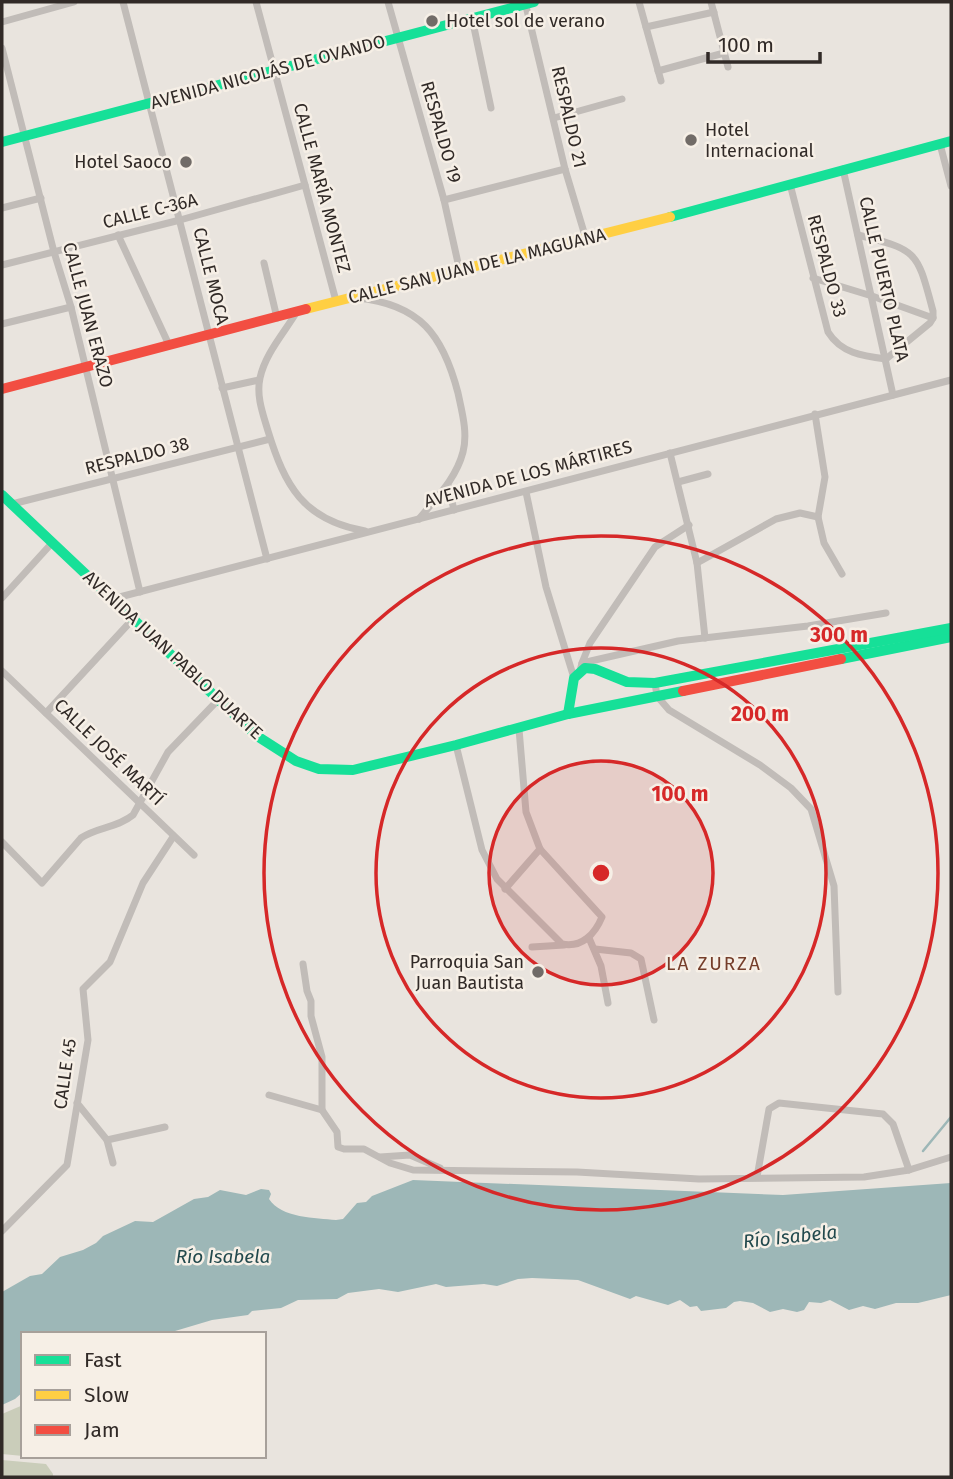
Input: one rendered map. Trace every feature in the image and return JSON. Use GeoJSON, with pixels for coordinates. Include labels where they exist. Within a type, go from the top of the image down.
{"type":"FeatureCollection","features":[{"type":"Feature","properties":{"kind":"main road","name":"AVENIDA NICOLÁS DE OVANDO"},"geometry":{"type":"LineString","coordinates":[[2,142],[528,2]]}},
{"type":"Feature","properties":{"kind":"main road","name":"CALLE SAN JUAN DE LA MAGUANA"},"geometry":{"type":"LineString","coordinates":[[2,389],[351,297],[460,272],[951,141]]}},
{"type":"Feature","properties":{"kind":"main road","name":"AVENIDA JUAN PABLO DUARTE"},"geometry":{"type":"LineString","coordinates":[[2,495],[257,736],[296,761],[318,769],[362,769],[568,714],[951,637]]}},
{"type":"Feature","properties":{"kind":"main road"},"geometry":{"type":"LineString","coordinates":[[568,714],[578,671],[591,668],[627,682],[655,683],[951,628]]}},
{"type":"Feature","properties":{"kind":"street"},"geometry":{"type":"LineString","coordinates":[[2,22],[74,2]]}},
{"type":"Feature","properties":{"kind":"street","name":"CALLE MOCA"},"geometry":{"type":"LineString","coordinates":[[123,2],[267,558]]}},
{"type":"Feature","properties":{"kind":"street","name":"CALLE MARÍA MONTEZ"},"geometry":{"type":"LineString","coordinates":[[256,2],[336,301]]}},
{"type":"Feature","properties":{"kind":"street","name":"RESPALDO 19"},"geometry":{"type":"LineString","coordinates":[[388,2],[444,200],[460,272]]}},
{"type":"Feature","properties":{"kind":"street","name":"RESPALDO 21"},"geometry":{"type":"LineString","coordinates":[[528,2],[565,170],[586,239]]}},
{"type":"Feature","properties":{"kind":"street"},"geometry":{"type":"LineString","coordinates":[[639,2],[661,81]]}},
{"type":"Feature","properties":{"kind":"street"},"geometry":{"type":"LineString","coordinates":[[711,2],[728,67]]}},
{"type":"Feature","properties":{"kind":"street"},"geometry":{"type":"LineString","coordinates":[[646,27],[714,12]]}},
{"type":"Feature","properties":{"kind":"street"},"geometry":{"type":"LineString","coordinates":[[472,18],[491,108]]}},
{"type":"Feature","properties":{"kind":"street","name":"CALLE JUAN ERAZO"},"geometry":{"type":"LineString","coordinates":[[2,52],[71,307],[140,592]]}},
{"type":"Feature","properties":{"kind":"street"},"geometry":{"type":"LineString","coordinates":[[658,71],[724,53]]}},
{"type":"Feature","properties":{"kind":"street"},"geometry":{"type":"LineString","coordinates":[[554,118],[622,99]]}},
{"type":"Feature","properties":{"kind":"street"},"geometry":{"type":"LineString","coordinates":[[940,144],[951,186]]}},
{"type":"Feature","properties":{"kind":"street","name":"CALLE PUERTO PLATA"},"geometry":{"type":"LineString","coordinates":[[843,169],[893,395]]}},
{"type":"Feature","properties":{"kind":"street"},"geometry":{"type":"LineString","coordinates":[[444,200],[565,170]]}},
{"type":"Feature","properties":{"kind":"street","name":"RESPALDO 33"},"geometry":{"type":"LineString","coordinates":[[790,184],[828,332],[834,342],[853,353],[886,359]]}},
{"type":"Feature","properties":{"kind":"street","name":"CALLE C-36A"},"geometry":{"type":"LineString","coordinates":[[2,265],[305,185]]}},
{"type":"Feature","properties":{"kind":"street"},"geometry":{"type":"LineString","coordinates":[[2,208],[41,198]]}},
{"type":"Feature","properties":{"kind":"street"},"geometry":{"type":"LineString","coordinates":[[118,235],[169,345]]}},
{"type":"Feature","properties":{"kind":"street"},"geometry":{"type":"LineString","coordinates":[[858,235],[899,246],[918,262],[922,268],[933,318]]}},
{"type":"Feature","properties":{"kind":"street"},"geometry":{"type":"LineString","coordinates":[[264,263],[277,318]]}},
{"type":"Feature","properties":{"kind":"street"},"geometry":{"type":"LineString","coordinates":[[813,278],[933,318]]}},
{"type":"Feature","properties":{"kind":"street"},"geometry":{"type":"LineString","coordinates":[[351,297],[379,300],[416,318],[440,343],[451,367],[465,421],[464,450],[448,485],[418,519]]}},
{"type":"Feature","properties":{"kind":"street"},"geometry":{"type":"LineString","coordinates":[[2,324],[71,307]]}},
{"type":"Feature","properties":{"kind":"street"},"geometry":{"type":"LineString","coordinates":[[296,313],[277,342],[259,380],[260,403],[270,439],[285,480],[298,496],[343,527],[368,532]]}},
{"type":"Feature","properties":{"kind":"street"},"geometry":{"type":"LineString","coordinates":[[886,359],[918,334],[933,318]]}},
{"type":"Feature","properties":{"kind":"street"},"geometry":{"type":"LineString","coordinates":[[222,388],[259,380]]}},
{"type":"Feature","properties":{"kind":"street","name":"AVENIDA DE LOS MÁRTIRES"},"geometry":{"type":"LineString","coordinates":[[112,599],[951,380]]}},
{"type":"Feature","properties":{"kind":"street"},"geometry":{"type":"LineString","coordinates":[[815,414],[825,477],[818,517],[824,543],[842,574]]}},
{"type":"Feature","properties":{"kind":"street","name":"RESPALDO 38"},"geometry":{"type":"LineString","coordinates":[[12,504],[270,439]]}},
{"type":"Feature","properties":{"kind":"street"},"geometry":{"type":"LineString","coordinates":[[670,453],[697,563],[705,638]]}},
{"type":"Feature","properties":{"kind":"street"},"geometry":{"type":"LineString","coordinates":[[678,482],[708,474]]}},
{"type":"Feature","properties":{"kind":"street"},"geometry":{"type":"LineString","coordinates":[[448,485],[454,510]]}},
{"type":"Feature","properties":{"kind":"street"},"geometry":{"type":"LineString","coordinates":[[526,492],[546,587],[578,671]]}},
{"type":"Feature","properties":{"kind":"street"},"geometry":{"type":"LineString","coordinates":[[697,563],[776,519],[800,513],[818,517]]}},
{"type":"Feature","properties":{"kind":"street"},"geometry":{"type":"LineString","coordinates":[[578,671],[590,643],[655,547],[689,525]]}},
{"type":"Feature","properties":{"kind":"street"},"geometry":{"type":"LineString","coordinates":[[2,598],[52,543]]}},
{"type":"Feature","properties":{"kind":"street"},"geometry":{"type":"LineString","coordinates":[[578,671],[669,642],[828,624],[886,612]]}},
{"type":"Feature","properties":{"kind":"street"},"geometry":{"type":"LineString","coordinates":[[46,713],[133,619]]}},
{"type":"Feature","properties":{"kind":"street","name":"CALLE JOSÉ MARTÍ"},"geometry":{"type":"LineString","coordinates":[[2,671],[194,855]]}},
{"type":"Feature","properties":{"kind":"street"},"geometry":{"type":"LineString","coordinates":[[655,683],[657,696],[669,710],[732,747],[791,788],[811,809],[834,886],[838,992]]}},
{"type":"Feature","properties":{"kind":"street"},"geometry":{"type":"LineString","coordinates":[[2,842],[42,883],[81,838],[124,823],[132,815],[168,752],[218,699]]}},
{"type":"Feature","properties":{"kind":"street"},"geometry":{"type":"LineString","coordinates":[[519,729],[526,812],[540,849],[601,913],[602,920],[589,938],[576,945],[532,947]]}},
{"type":"Feature","properties":{"kind":"street"},"geometry":{"type":"LineString","coordinates":[[456,745],[482,850],[505,889],[562,944],[568,945]]}},
{"type":"Feature","properties":{"kind":"street","name":"CALLE 45"},"geometry":{"type":"LineString","coordinates":[[2,1231],[67,1165],[88,1040],[83,989],[110,962],[143,883],[173,836]]}},
{"type":"Feature","properties":{"kind":"street"},"geometry":{"type":"LineString","coordinates":[[505,889],[540,849]]}},
{"type":"Feature","properties":{"kind":"street"},"geometry":{"type":"LineString","coordinates":[[589,938],[595,950],[608,1003]]}},
{"type":"Feature","properties":{"kind":"street"},"geometry":{"type":"LineString","coordinates":[[595,950],[631,953],[641,959],[654,1020]]}},
{"type":"Feature","properties":{"kind":"street"},"geometry":{"type":"LineString","coordinates":[[303,964],[311,1001],[311,1016],[322,1057],[322,1110],[337,1132],[338,1147],[364,1149],[404,1169],[577,1172],[699,1179],[864,1177],[909,1170],[951,1157]]}},
{"type":"Feature","properties":{"kind":"street"},"geometry":{"type":"LineString","coordinates":[[269,1095],[322,1110]]}},
{"type":"Feature","properties":{"kind":"street"},"geometry":{"type":"LineString","coordinates":[[757,1177],[769,1109],[779,1102],[883,1114],[893,1124],[909,1170]]}},
{"type":"Feature","properties":{"kind":"street"},"geometry":{"type":"LineString","coordinates":[[77,1103],[107,1140],[113,1163]]}},
{"type":"Feature","properties":{"kind":"street"},"geometry":{"type":"LineString","coordinates":[[107,1140],[165,1127]]}},
{"type":"Feature","properties":{"kind":"street"},"geometry":{"type":"LineString","coordinates":[[380,1157],[410,1155],[447,1171]]}},
{"type":"Feature","properties":{"kind":"green space"},"geometry":{"type":"Polygon","coordinates":[[[21,1406],[21,1456],[2,1454],[2,1414],[21,1406]]]}},
{"type":"Feature","properties":{"kind":"green space"},"geometry":{"type":"Polygon","coordinates":[[[2,1460],[46,1464],[53,1477],[2,1477],[2,1460]]]}},
{"type":"Feature","properties":{"kind":"water","name":"Río Isabela"},"geometry":{"type":"Polygon","coordinates":[[[413,1180],[783,1195],[951,1183],[951,1295],[875,1309],[863,1306],[849,1310],[830,1300],[821,1303],[809,1302],[804,1310],[797,1312],[783,1309],[770,1312],[753,1303],[740,1301],[726,1308],[701,1311],[697,1306],[690,1307],[680,1300],[668,1305],[636,1296],[630,1299],[578,1280],[532,1278],[518,1279],[497,1286],[484,1284],[446,1287],[436,1284],[398,1292],[379,1289],[348,1293],[337,1299],[298,1300],[281,1308],[252,1311],[248,1315],[212,1320],[172,1332],[21,1332],[21,1394],[2,1405],[2,1292],[30,1276],[42,1274],[60,1257],[83,1250],[103,1236],[135,1221],[153,1222],[194,1199],[208,1197],[220,1190],[246,1195],[261,1189],[269,1190],[269,1199],[282,1210],[300,1216],[336,1220],[343,1219],[357,1203],[366,1202],[372,1196],[413,1180]]]}},
{"type":"Feature","properties":{"kind":"waterway"},"geometry":{"type":"LineString","coordinates":[[923,1151],[951,1117]]}},
{"type":"Feature","properties":{"kind":"traffic: fast"},"geometry":{"type":"LineString","coordinates":[[2,142],[534,2]]}},
{"type":"Feature","properties":{"kind":"traffic: fast"},"geometry":{"type":"LineString","coordinates":[[670,217],[951,141]]}},
{"type":"Feature","properties":{"kind":"traffic: fast"},"geometry":{"type":"LineString","coordinates":[[2,495],[257,736],[296,761],[319,769],[353,770],[568,714],[683,691]]}},
{"type":"Feature","properties":{"kind":"traffic: fast"},"geometry":{"type":"LineString","coordinates":[[568,714],[574,678],[585,668],[595,669],[627,682],[655,683],[951,628]]}},
{"type":"Feature","properties":{"kind":"traffic: fast"},"geometry":{"type":"LineString","coordinates":[[841,659],[951,637]]}},
{"type":"Feature","properties":{"kind":"traffic: slow"},"geometry":{"type":"LineString","coordinates":[[306,309],[670,217]]}},
{"type":"Feature","properties":{"kind":"traffic: jam"},"geometry":{"type":"LineString","coordinates":[[2,389],[306,309]]}},
{"type":"Feature","properties":{"kind":"traffic: jam"},"geometry":{"type":"LineString","coordinates":[[683,691],[841,659]]}},
{"type":"Feature","properties":{"kind":"place","name":"Hotel sol de verano"},"geometry":{"type":"Point","coordinates":[432,21]}},
{"type":"Feature","properties":{"kind":"place","name":"Hotel Internacional"},"geometry":{"type":"Point","coordinates":[691,140]}},
{"type":"Feature","properties":{"kind":"place","name":"Hotel Saoco"},"geometry":{"type":"Point","coordinates":[186,162]}},
{"type":"Feature","properties":{"kind":"place","name":"Parroquia San Juan Bautista"},"geometry":{"type":"Point","coordinates":[538,972]}},
{"type":"Feature","properties":{"kind":"district","name":"LA ZURZA"},"geometry":{"type":"Point","coordinates":[714,963]}}]}
